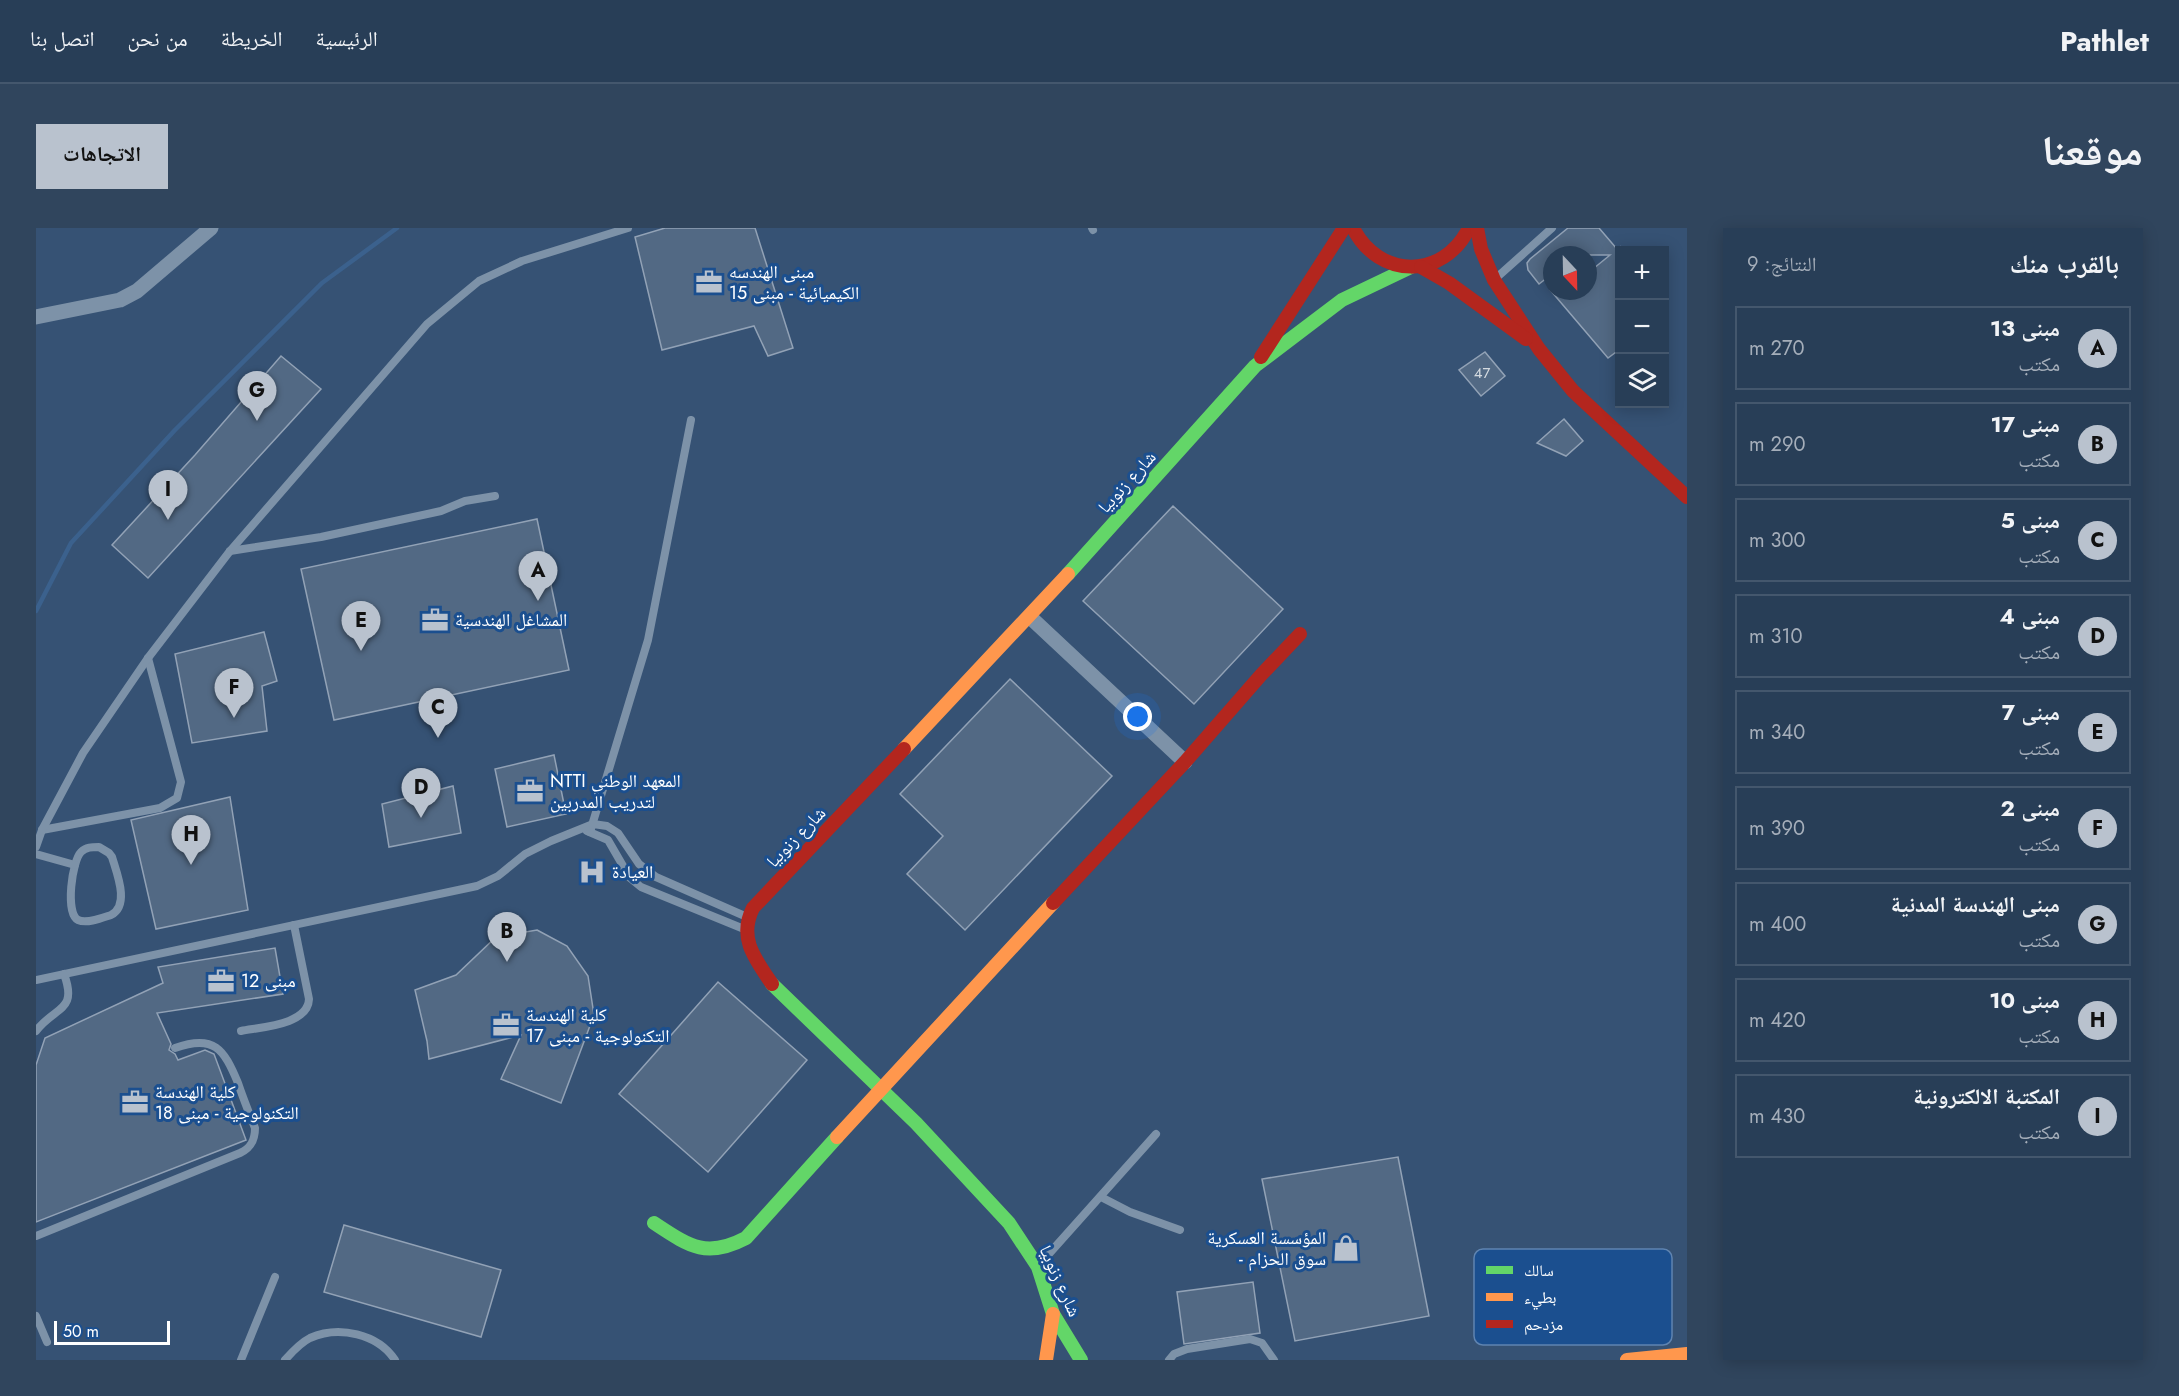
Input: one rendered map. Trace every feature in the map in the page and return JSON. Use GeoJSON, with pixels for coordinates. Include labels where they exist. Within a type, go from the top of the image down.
{"type":"FeatureCollection","features":[{"type":"Feature","properties":{"kind":"main road","name":"شارع زنوبيا"},"geometry":{"type":"LineString","coordinates":[[1081,1360],[1053,1314],[1038,1267],[1009,1223],[982,1192],[880,1088],[776,989],[762,972],[747,924],[753,908],[1030,618],[1255,366],[1326,260],[1344,228]]}},
{"type":"Feature","properties":{"kind":"main road"},"geometry":{"type":"LineString","coordinates":[[1353,228],[1365,248],[1378,259],[1394,265],[1416,267],[1479,287],[1539,349],[1573,391],[1687,497]]}},
{"type":"Feature","properties":{"kind":"main road","name":"شارع زنوبيا"},"geometry":{"type":"LineString","coordinates":[[1255,366],[1342,300],[1416,267],[1437,262],[1451,253],[1462,241],[1469,228]]}},
{"type":"Feature","properties":{"kind":"main road"},"geometry":{"type":"LineString","coordinates":[[1477,228],[1481,249],[1479,287],[1539,349]]}},
{"type":"Feature","properties":{"kind":"main road"},"geometry":{"type":"LineString","coordinates":[[654,1223],[685,1244],[710,1250],[735,1245],[755,1229],[880,1088],[1185,762],[1300,634]]}},
{"type":"Feature","properties":{"kind":"main road"},"geometry":{"type":"LineString","coordinates":[[1046,1360],[1053,1314]]}},
{"type":"Feature","properties":{"kind":"main road"},"geometry":{"type":"LineString","coordinates":[[1627,1360],[1687,1354]]}},
{"type":"Feature","properties":{"kind":"street"},"geometry":{"type":"LineString","coordinates":[[36,317],[120,300],[137,291],[211,228]]}},
{"type":"Feature","properties":{"kind":"street"},"geometry":{"type":"LineString","coordinates":[[1030,618],[1185,762]]}},
{"type":"Feature","properties":{"kind":"lane"},"geometry":{"type":"LineString","coordinates":[[36,847],[42,830],[83,753],[148,658],[230,551],[427,324],[479,281],[522,261],[628,228]]}},
{"type":"Feature","properties":{"kind":"lane"},"geometry":{"type":"LineString","coordinates":[[1479,287],[1552,228]]}},
{"type":"Feature","properties":{"kind":"lane"},"geometry":{"type":"LineString","coordinates":[[592,828],[648,640],[691,420]]}},
{"type":"Feature","properties":{"kind":"lane"},"geometry":{"type":"LineString","coordinates":[[230,551],[321,537],[441,511],[465,501],[495,496]]}},
{"type":"Feature","properties":{"kind":"lane"},"geometry":{"type":"LineString","coordinates":[[42,830],[160,808],[177,798],[181,782],[148,658]]}},
{"type":"Feature","properties":{"kind":"lane"},"geometry":{"type":"LineString","coordinates":[[36,981],[477,886],[498,876],[525,854],[580,829],[606,826],[618,833],[644,870],[747,924]]}},
{"type":"Feature","properties":{"kind":"lane"},"geometry":{"type":"LineString","coordinates":[[592,828],[608,840],[630,878],[636,883],[663,896],[747,924]]}},
{"type":"Feature","properties":{"kind":"lane"},"geometry":{"type":"LineString","coordinates":[[99,847],[109,853],[121,896],[121,905],[116,913],[84,921],[74,917],[70,905],[75,865],[79,854],[88,848],[99,847]]}},
{"type":"Feature","properties":{"kind":"lane"},"geometry":{"type":"LineString","coordinates":[[36,854],[75,865]]}},
{"type":"Feature","properties":{"kind":"lane"},"geometry":{"type":"LineString","coordinates":[[636,883],[644,870]]}},
{"type":"Feature","properties":{"kind":"lane"},"geometry":{"type":"LineString","coordinates":[[663,896],[668,884]]}},
{"type":"Feature","properties":{"kind":"lane"},"geometry":{"type":"LineString","coordinates":[[241,1031],[298,1018],[307,1009],[309,999],[294,925]]}},
{"type":"Feature","properties":{"kind":"lane"},"geometry":{"type":"LineString","coordinates":[[36,1031],[46,1019],[66,1004],[69,998],[70,992],[64,975]]}},
{"type":"Feature","properties":{"kind":"lane"},"geometry":{"type":"LineString","coordinates":[[36,1236],[240,1153],[250,1146],[255,1128],[225,1055],[215,1046],[199,1042],[191,1042],[175,1048]]}},
{"type":"Feature","properties":{"kind":"lane"},"geometry":{"type":"LineString","coordinates":[[1038,1267],[1156,1134]]}},
{"type":"Feature","properties":{"kind":"lane"},"geometry":{"type":"LineString","coordinates":[[1101,1197],[1130,1212],[1180,1230]]}},
{"type":"Feature","properties":{"kind":"lane"},"geometry":{"type":"LineString","coordinates":[[241,1360],[275,1277]]}},
{"type":"Feature","properties":{"kind":"lane"},"geometry":{"type":"LineString","coordinates":[[36,1316],[47,1342]]}},
{"type":"Feature","properties":{"kind":"lane"},"geometry":{"type":"LineString","coordinates":[[285,1360],[303,1342],[332,1332],[377,1341],[395,1360]]}},
{"type":"Feature","properties":{"kind":"lane"},"geometry":{"type":"LineString","coordinates":[[1169,1360],[1174,1354],[1187,1349],[1250,1339],[1262,1343],[1274,1360]]}},
{"type":"Feature","properties":{"kind":"building","name":"مبنى الهندسه الكيميائية - مبنى 15"},"geometry":{"type":"Polygon","coordinates":[[[665,228],[755,228],[793,348],[768,356],[754,326],[662,350],[635,237],[665,228]]]}},
{"type":"Feature","properties":{"kind":"building"},"geometry":{"type":"Polygon","coordinates":[[[1568,228],[1599,228],[1615,247],[1615,353],[1608,358],[1559,300],[1597,300],[1597,266],[1610,255],[1597,255],[1597,246],[1546,246],[1568,228]]]}},
{"type":"Feature","properties":{"kind":"building"},"geometry":{"type":"Polygon","coordinates":[[[1543,248],[1543,281],[1539,284],[1528,270],[1527,263],[1543,248]]]}},
{"type":"Feature","properties":{"kind":"building"},"geometry":{"type":"Polygon","coordinates":[[[1485,352],[1505,376],[1481,396],[1459,370],[1485,352]]]}},
{"type":"Feature","properties":{"kind":"building"},"geometry":{"type":"Polygon","coordinates":[[[281,356],[321,389],[148,578],[112,545],[195,455],[281,356]]]}},
{"type":"Feature","properties":{"kind":"building"},"geometry":{"type":"Polygon","coordinates":[[[1564,419],[1583,441],[1566,456],[1537,443],[1564,419]]]}},
{"type":"Feature","properties":{"kind":"building"},"geometry":{"type":"Polygon","coordinates":[[[1173,506],[1283,609],[1194,704],[1083,601],[1173,506]]]}},
{"type":"Feature","properties":{"kind":"building","name":"المشاغل الهندسية"},"geometry":{"type":"Polygon","coordinates":[[[537,519],[569,670],[334,720],[301,569],[537,519]]]}},
{"type":"Feature","properties":{"kind":"building"},"geometry":{"type":"Polygon","coordinates":[[[264,632],[277,681],[262,686],[267,731],[192,743],[175,654],[264,632]]]}},
{"type":"Feature","properties":{"kind":"building"},"geometry":{"type":"Polygon","coordinates":[[[1010,679],[1112,776],[965,930],[907,874],[943,836],[900,794],[1010,679]]]}},
{"type":"Feature","properties":{"kind":"building","name":"NTTI المعهد الوطني لتدريب المدربين"},"geometry":{"type":"Polygon","coordinates":[[[554,755],[566,814],[507,827],[495,769],[554,755]]]}},
{"type":"Feature","properties":{"kind":"building"},"geometry":{"type":"Polygon","coordinates":[[[453,786],[461,833],[389,847],[382,804],[453,786]]]}},
{"type":"Feature","properties":{"kind":"building"},"geometry":{"type":"Polygon","coordinates":[[[230,797],[248,910],[156,929],[131,820],[230,797]]]}},
{"type":"Feature","properties":{"kind":"building","name":"كلية الهندسة التكنولوجية - مبنى 17"},"geometry":{"type":"Polygon","coordinates":[[[537,930],[567,946],[588,976],[594,1015],[561,1103],[501,1079],[521,1035],[429,1059],[415,990],[456,975],[496,937],[537,930]]]}},
{"type":"Feature","properties":{"kind":"building","name":"كلية الهندسة التكنولوجية - مبنى 18"},"geometry":{"type":"Polygon","coordinates":[[[275,948],[283,994],[157,1013],[171,1044],[169,1050],[178,1060],[205,1050],[214,1054],[246,1140],[36,1222],[36,1065],[45,1038],[163,983],[158,967],[275,948]]]}},
{"type":"Feature","properties":{"kind":"building"},"geometry":{"type":"Polygon","coordinates":[[[718,982],[807,1060],[708,1172],[619,1094],[718,982]]]}},
{"type":"Feature","properties":{"kind":"building","name":"المؤسسة العسكرية - سوق الحزام"},"geometry":{"type":"Polygon","coordinates":[[[1398,1157],[1429,1316],[1295,1341],[1262,1179],[1398,1157]]]}},
{"type":"Feature","properties":{"kind":"building"},"geometry":{"type":"Polygon","coordinates":[[[344,1225],[501,1270],[481,1337],[324,1292],[344,1225]]]}},
{"type":"Feature","properties":{"kind":"building"},"geometry":{"type":"Polygon","coordinates":[[[1253,1282],[1260,1333],[1184,1344],[1177,1292],[1253,1282]]]}},
{"type":"Feature","properties":{"kind":"waterway"},"geometry":{"type":"LineString","coordinates":[[36,611],[71,543],[175,430],[322,283],[397,228]]}},
{"type":"Feature","properties":{"kind":"traffic: fast"},"geometry":{"type":"LineString","coordinates":[[1068,574],[1255,366],[1342,300],[1411,267]]}},
{"type":"Feature","properties":{"kind":"traffic: fast"},"geometry":{"type":"LineString","coordinates":[[772,984],[916,1123],[1009,1223],[1038,1267],[1053,1314],[1081,1360]]}},
{"type":"Feature","properties":{"kind":"traffic: fast"},"geometry":{"type":"LineString","coordinates":[[654,1223],[688,1243],[709,1249],[720,1248],[746,1238],[837,1137]]}},
{"type":"Feature","properties":{"kind":"traffic: slow"},"geometry":{"type":"LineString","coordinates":[[904,749],[1068,574]]}},
{"type":"Feature","properties":{"kind":"traffic: slow"},"geometry":{"type":"LineString","coordinates":[[837,1137],[1053,903]]}},
{"type":"Feature","properties":{"kind":"traffic: slow"},"geometry":{"type":"LineString","coordinates":[[1046,1360],[1053,1314]]}},
{"type":"Feature","properties":{"kind":"traffic: slow"},"geometry":{"type":"LineString","coordinates":[[1627,1360],[1687,1354]]}},
{"type":"Feature","properties":{"kind":"traffic: jam"},"geometry":{"type":"LineString","coordinates":[[1261,357],[1344,228]]}},
{"type":"Feature","properties":{"kind":"traffic: jam"},"geometry":{"type":"LineString","coordinates":[[1353,228],[1364,245],[1378,257],[1394,264],[1411,267],[1428,264],[1444,257],[1458,245],[1469,228]]}},
{"type":"Feature","properties":{"kind":"traffic: jam"},"geometry":{"type":"LineString","coordinates":[[1477,228],[1481,249],[1494,280],[1539,349],[1573,391],[1687,497]]}},
{"type":"Feature","properties":{"kind":"traffic: jam"},"geometry":{"type":"LineString","coordinates":[[1421,267],[1449,283],[1526,339]]}},
{"type":"Feature","properties":{"kind":"traffic: jam"},"geometry":{"type":"LineString","coordinates":[[1053,903],[1185,762],[1300,634]]}},
{"type":"Feature","properties":{"kind":"traffic: jam"},"geometry":{"type":"LineString","coordinates":[[772,984],[750,948],[747,929],[753,908],[904,749]]}},
{"type":"Feature","properties":{"kind":"place","name":"مبنى الهندسه الكيميائية - مبنى 15"},"geometry":{"type":"Point","coordinates":[709,282]}},
{"type":"Feature","properties":{"kind":"place","name":"مبنى الهندسة المدنية"},"geometry":{"type":"Point","coordinates":[257,421]}},
{"type":"Feature","properties":{"kind":"place","name":"المكتبة الالكترونية"},"geometry":{"type":"Point","coordinates":[168,520]}},
{"type":"Feature","properties":{"kind":"place","name":"مبنى 13"},"geometry":{"type":"Point","coordinates":[538,601]}},
{"type":"Feature","properties":{"kind":"place","name":"المشاغل الهندسية"},"geometry":{"type":"Point","coordinates":[435,620]}},
{"type":"Feature","properties":{"kind":"place","name":"مبنى 7"},"geometry":{"type":"Point","coordinates":[361,651]}},
{"type":"Feature","properties":{"kind":"place","name":"مبنى 2"},"geometry":{"type":"Point","coordinates":[234,718]}},
{"type":"Feature","properties":{"kind":"place","name":"مبنى 5"},"geometry":{"type":"Point","coordinates":[438,738]}},
{"type":"Feature","properties":{"kind":"place","name":"NTTI المعهد الوطني لتدريب المدربين"},"geometry":{"type":"Point","coordinates":[530,791]}},
{"type":"Feature","properties":{"kind":"place","name":"مبنى 4"},"geometry":{"type":"Point","coordinates":[421,818]}},
{"type":"Feature","properties":{"kind":"place","name":"مبنى 10"},"geometry":{"type":"Point","coordinates":[191,865]}},
{"type":"Feature","properties":{"kind":"place","name":"العيادة"},"geometry":{"type":"Point","coordinates":[592,872]}},
{"type":"Feature","properties":{"kind":"place","name":"مبنى 17"},"geometry":{"type":"Point","coordinates":[507,962]}},
{"type":"Feature","properties":{"kind":"place","name":"مبنى 12"},"geometry":{"type":"Point","coordinates":[221,981]}},
{"type":"Feature","properties":{"kind":"place","name":"كلية الهندسة التكنولوجية - مبنى 17"},"geometry":{"type":"Point","coordinates":[506,1025]}},
{"type":"Feature","properties":{"kind":"place","name":"كلية الهندسة التكنولوجية - مبنى 18"},"geometry":{"type":"Point","coordinates":[135,1102]}},
{"type":"Feature","properties":{"kind":"place","name":"المؤسسة العسكرية - سوق الحزام"},"geometry":{"type":"Point","coordinates":[1346,1248]}}]}
